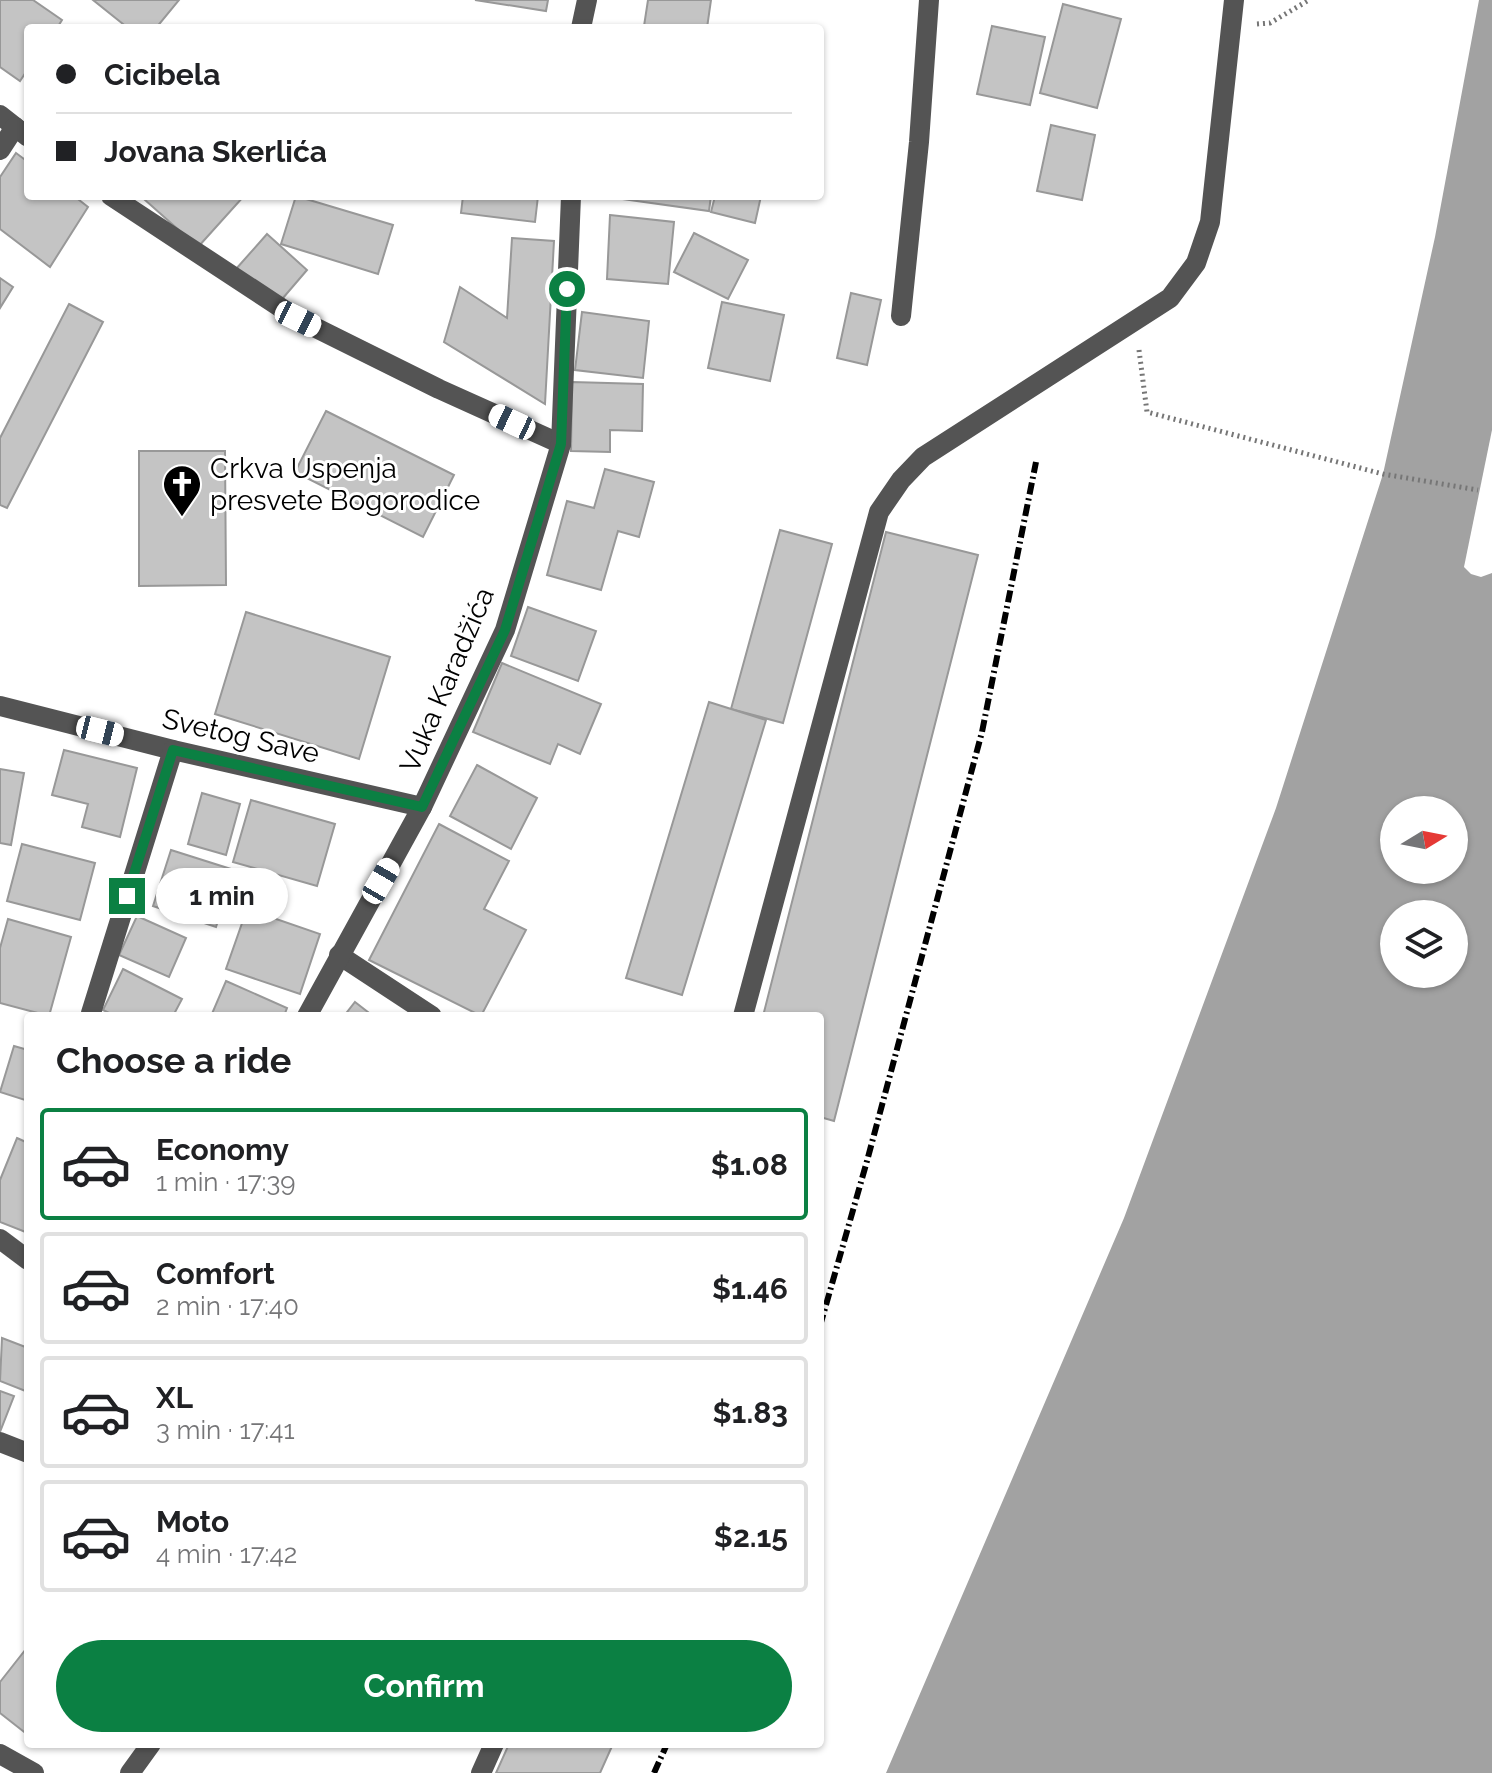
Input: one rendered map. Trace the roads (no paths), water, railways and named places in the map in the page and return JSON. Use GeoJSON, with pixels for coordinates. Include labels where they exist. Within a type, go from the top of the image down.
{"type":"FeatureCollection","features":[{"type":"Feature","properties":{"kind":"street"},"geometry":{"type":"LineString","coordinates":[[582,24],[587,0]]}},
{"type":"Feature","properties":{"kind":"street"},"geometry":{"type":"LineString","coordinates":[[901,316],[919,142],[929,0]]}},
{"type":"Feature","properties":{"kind":"street"},"geometry":{"type":"LineString","coordinates":[[744,1012],[879,512],[901,480],[923,457],[1170,298],[1188,275],[1196,263],[1210,222],[1234,0]]}},
{"type":"Feature","properties":{"kind":"street"},"geometry":{"type":"LineString","coordinates":[[0,150],[14,126]]}},
{"type":"Feature","properties":{"kind":"street"},"geometry":{"type":"LineString","coordinates":[[117,200],[298,319],[439,389],[561,444]]}},
{"type":"Feature","properties":{"kind":"street","name":"Vuka Karadžića"},"geometry":{"type":"LineString","coordinates":[[309,1012],[422,807],[505,630],[561,444],[571,200]]}},
{"type":"Feature","properties":{"kind":"street","name":"Svetog Save"},"geometry":{"type":"LineString","coordinates":[[0,706],[173,750],[422,807]]}},
{"type":"Feature","properties":{"kind":"street"},"geometry":{"type":"LineString","coordinates":[[91,1012],[173,750]]}},
{"type":"Feature","properties":{"kind":"street"},"geometry":{"type":"LineString","coordinates":[[339,955],[426,1012]]}},
{"type":"Feature","properties":{"kind":"street"},"geometry":{"type":"LineString","coordinates":[[0,1239],[24,1257]]}},
{"type":"Feature","properties":{"kind":"street"},"geometry":{"type":"LineString","coordinates":[[0,1442],[24,1451]]}},
{"type":"Feature","properties":{"kind":"street"},"geometry":{"type":"LineString","coordinates":[[130,1773],[148,1748]]}},
{"type":"Feature","properties":{"kind":"street"},"geometry":{"type":"LineString","coordinates":[[481,1773],[492,1748]]}},
{"type":"Feature","properties":{"kind":"street"},"geometry":{"type":"LineString","coordinates":[[0,1754],[34,1773]]}},
{"type":"Feature","properties":{"kind":"railway"},"geometry":{"type":"LineString","coordinates":[[824,1312],[982,732],[1036,462]]}},
{"type":"Feature","properties":{"kind":"railway"},"geometry":{"type":"LineString","coordinates":[[654,1773],[665,1748]]}},
{"type":"Feature","properties":{"kind":"place","name":"Crkva Uspenja presvete Bogorodice"},"geometry":{"type":"Point","coordinates":[182,518]}}]}
